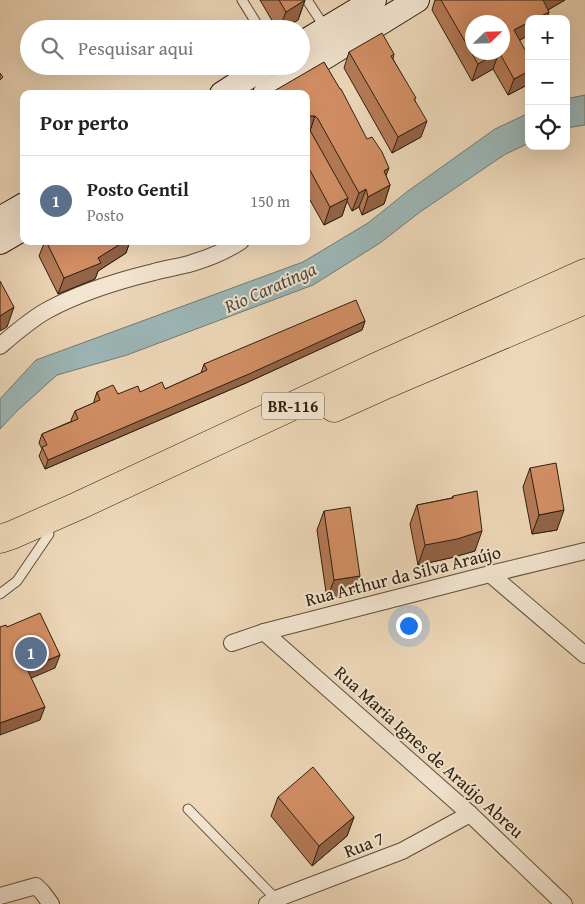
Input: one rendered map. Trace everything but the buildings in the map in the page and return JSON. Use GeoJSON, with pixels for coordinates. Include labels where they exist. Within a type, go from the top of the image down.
{"type":"FeatureCollection","features":[{"type":"Feature","properties":{"kind":"highway","name":"BR-116"},"geometry":{"type":"LineString","coordinates":[[0,539],[78,506],[374,368],[585,273]]}},
{"type":"Feature","properties":{"kind":"highway","name":"BR-116"},"geometry":{"type":"LineString","coordinates":[[0,553],[49,534],[385,385],[585,301]]}},
{"type":"Feature","properties":{"kind":"main road"},"geometry":{"type":"LineString","coordinates":[[311,59],[326,29],[373,0]]}},
{"type":"Feature","properties":{"kind":"main road"},"geometry":{"type":"LineString","coordinates":[[311,59],[417,0]]}},
{"type":"Feature","properties":{"kind":"main road"},"geometry":{"type":"LineString","coordinates":[[228,90],[251,75]]}},
{"type":"Feature","properties":{"kind":"main road"},"geometry":{"type":"LineString","coordinates":[[275,90],[292,75]]}},
{"type":"Feature","properties":{"kind":"main road"},"geometry":{"type":"LineString","coordinates":[[0,219],[20,207]]}},
{"type":"Feature","properties":{"kind":"main road"},"geometry":{"type":"LineString","coordinates":[[0,242],[20,230]]}},
{"type":"Feature","properties":{"kind":"street"},"geometry":{"type":"LineString","coordinates":[[0,346],[44,312],[73,298],[105,285],[192,263],[234,245]]}},
{"type":"Feature","properties":{"kind":"street","name":"Rua Arthur da Silva Araújo"},"geometry":{"type":"LineString","coordinates":[[232,644],[264,632],[585,551]]}},
{"type":"Feature","properties":{"kind":"street"},"geometry":{"type":"LineString","coordinates":[[490,574],[585,655]]}},
{"type":"Feature","properties":{"kind":"street","name":"Rua Maria Ignes de Araújo Abreu"},"geometry":{"type":"LineString","coordinates":[[264,632],[470,814],[564,904]]}},
{"type":"Feature","properties":{"kind":"street","name":"Rua 7"},"geometry":{"type":"LineString","coordinates":[[274,902],[402,851],[470,814]]}},
{"type":"Feature","properties":{"kind":"street"},"geometry":{"type":"LineString","coordinates":[[0,896],[36,886],[51,904]]}},
{"type":"Feature","properties":{"kind":"lane"},"geometry":{"type":"LineString","coordinates":[[242,0],[254,20]]}},
{"type":"Feature","properties":{"kind":"lane"},"geometry":{"type":"LineString","coordinates":[[307,0],[326,29]]}},
{"type":"Feature","properties":{"kind":"lane"},"geometry":{"type":"LineString","coordinates":[[0,594],[17,581],[49,534]]}},
{"type":"Feature","properties":{"kind":"lane"},"geometry":{"type":"LineString","coordinates":[[188,809],[274,902]]}},
{"type":"Feature","properties":{"kind":"water"},"geometry":{"type":"Polygon","coordinates":[[[585,95],[585,125],[570,127],[570,98],[585,95]]]}},
{"type":"Feature","properties":{"kind":"water","name":"Rio Caratinga"},"geometry":{"type":"Polygon","coordinates":[[[525,115],[525,145],[504,155],[420,212],[380,243],[313,285],[127,355],[57,375],[0,429],[0,399],[36,360],[303,262],[368,223],[408,191],[495,129],[525,115]]]}},
{"type":"Feature","properties":{"kind":"place","name":"Posto Gentil"},"geometry":{"type":"Point","coordinates":[31,653]}}]}
